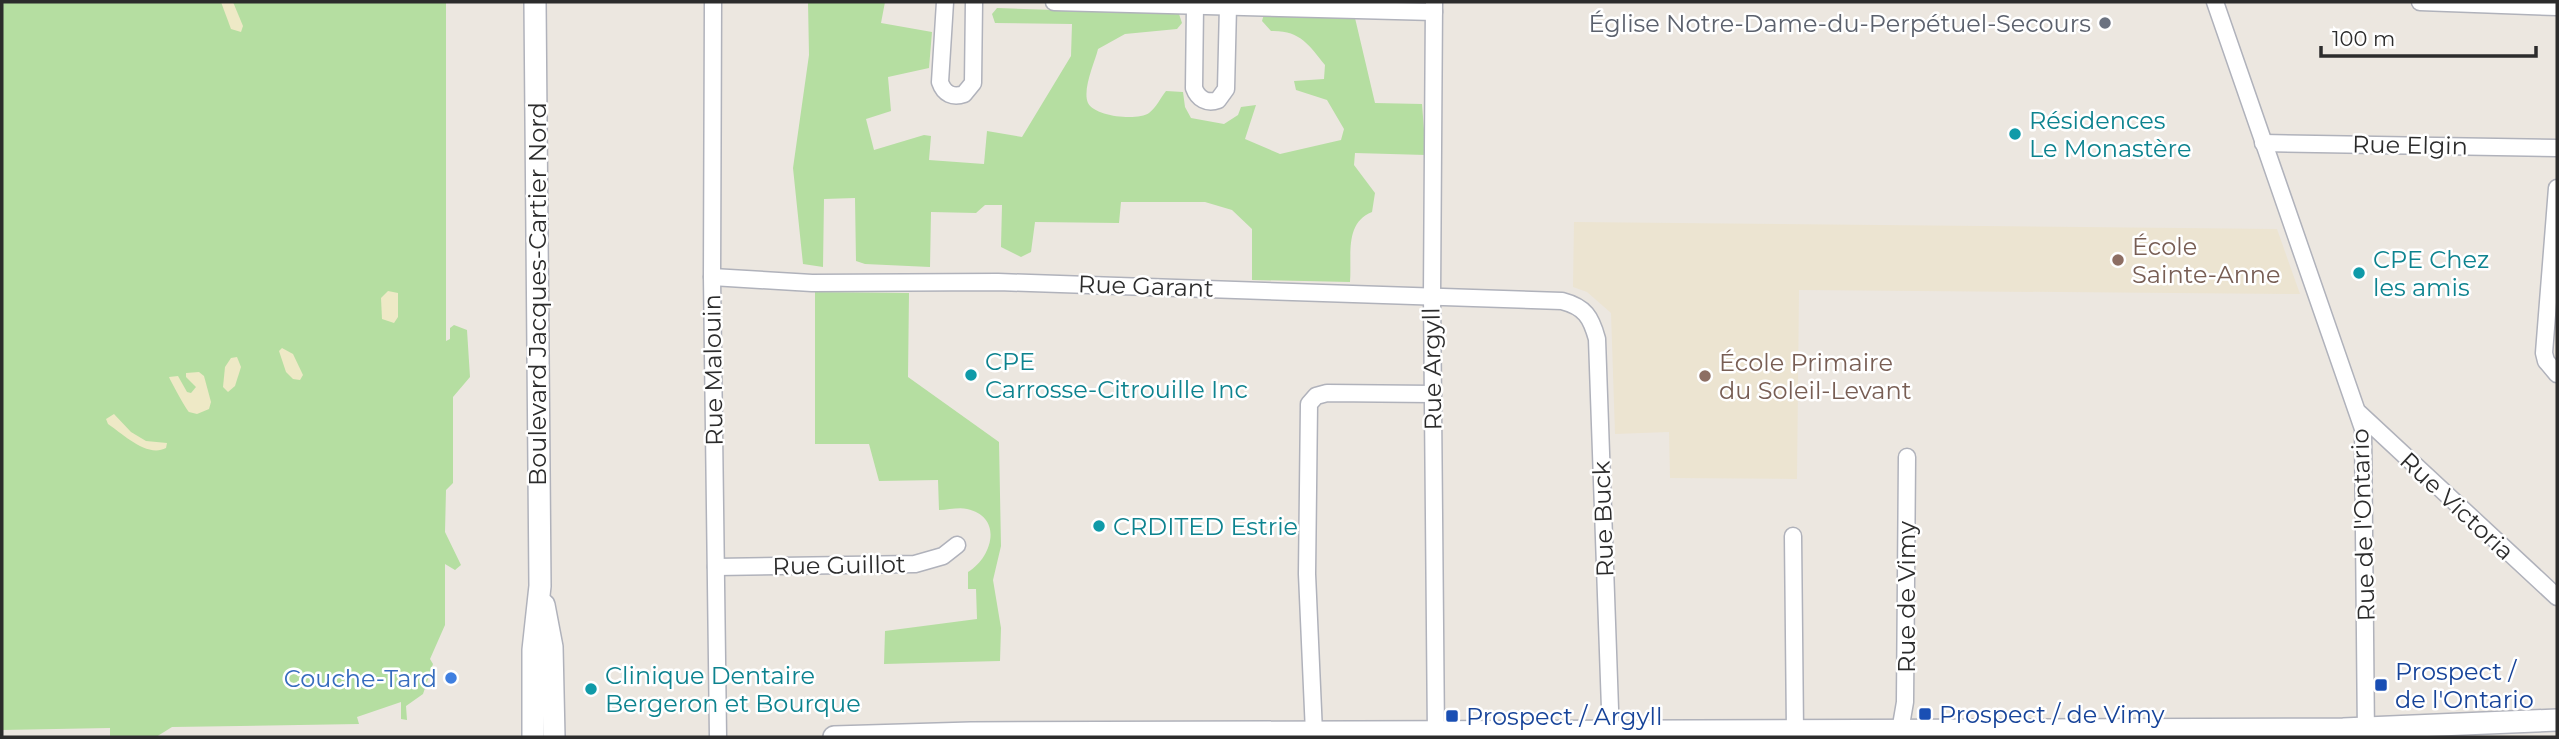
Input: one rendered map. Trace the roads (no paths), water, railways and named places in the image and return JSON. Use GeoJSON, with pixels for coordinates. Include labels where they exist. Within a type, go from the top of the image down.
{"type":"FeatureCollection","features":[{"type":"Feature","properties":{"kind":"street","name":"Boulevard Jacques-Cartier Nord"},"geometry":{"type":"LineString","coordinates":[[533,737],[533,650],[540,586],[535,2]]}},
{"type":"Feature","properties":{"kind":"street","name":"Rue Malouin"},"geometry":{"type":"LineString","coordinates":[[713,2],[712,276],[718,737]]}},
{"type":"Feature","properties":{"kind":"street"},"geometry":{"type":"LineString","coordinates":[[945,2],[940,82],[945,92],[955,96],[968,91],[973,83],[974,2]]}},
{"type":"Feature","properties":{"kind":"street"},"geometry":{"type":"LineString","coordinates":[[1054,2],[1434,7]]}},
{"type":"Feature","properties":{"kind":"street","name":"Rue de l'Ontario"},"geometry":{"type":"LineString","coordinates":[[2215,2],[2359,413],[2364,456],[2365,733]]}},
{"type":"Feature","properties":{"kind":"street"},"geometry":{"type":"LineString","coordinates":[[2420,2],[2557,7]]}},
{"type":"Feature","properties":{"kind":"street"},"geometry":{"type":"LineString","coordinates":[[1195,5],[1194,88],[1199,97],[1209,102],[1218,100],[1227,89],[1228,6]]}},
{"type":"Feature","properties":{"kind":"street","name":"Rue Argyll"},"geometry":{"type":"LineString","coordinates":[[1434,7],[1432,295],[1436,735]]}},
{"type":"Feature","properties":{"kind":"street","name":"Rue Elgin"},"geometry":{"type":"LineString","coordinates":[[2263,143],[2557,148]]}},
{"type":"Feature","properties":{"kind":"street"},"geometry":{"type":"LineString","coordinates":[[2557,188],[2553,285],[2544,353],[2546,362],[2557,373]]}},
{"type":"Feature","properties":{"kind":"street","name":"Rue Garant"},"geometry":{"type":"LineString","coordinates":[[712,276],[811,283],[998,282],[1432,295],[1562,301],[1580,305]]}},
{"type":"Feature","properties":{"kind":"street","name":"Rue Buck"},"geometry":{"type":"LineString","coordinates":[[1580,305],[1592,320],[1597,339],[1620,735]]}},
{"type":"Feature","properties":{"kind":"street"},"geometry":{"type":"LineString","coordinates":[[1314,733],[1307,574],[1309,404],[1316,396],[1327,393],[1433,394]]}},
{"type":"Feature","properties":{"kind":"street","name":"Rue Victoria"},"geometry":{"type":"LineString","coordinates":[[2359,413],[2557,597]]}},
{"type":"Feature","properties":{"kind":"street","name":"Rue de Vimy"},"geometry":{"type":"LineString","coordinates":[[1899,734],[1905,702],[1907,457]]}},
{"type":"Feature","properties":{"kind":"street"},"geometry":{"type":"LineString","coordinates":[[1793,536],[1795,732]]}},
{"type":"Feature","properties":{"kind":"street","name":"Rue Guillot"},"geometry":{"type":"LineString","coordinates":[[716,567],[915,565],[943,556],[957,545]]}},
{"type":"Feature","properties":{"kind":"street","name":"Boulevard Jacques-Cartier Nord"},"geometry":{"type":"LineString","coordinates":[[540,586],[552,647],[554,737]]}},
{"type":"Feature","properties":{"kind":"street"},"geometry":{"type":"LineString","coordinates":[[834,737],[1314,733],[2365,733],[2557,720]]}},
{"type":"Feature","properties":{"kind":"place","name":"Église Notre-Dame-du-Perpétuel-Secours"},"geometry":{"type":"Point","coordinates":[2105,23]}},
{"type":"Feature","properties":{"kind":"place","name":"Résidences Le Monastère"},"geometry":{"type":"Point","coordinates":[2015,134]}},
{"type":"Feature","properties":{"kind":"place","name":"École Sainte-Anne"},"geometry":{"type":"Point","coordinates":[2118,260]}},
{"type":"Feature","properties":{"kind":"place","name":"CPE Chez les amis"},"geometry":{"type":"Point","coordinates":[2359,273]}},
{"type":"Feature","properties":{"kind":"place","name":"CPE Carrosse-Citrouille Inc"},"geometry":{"type":"Point","coordinates":[971,375]}},
{"type":"Feature","properties":{"kind":"place","name":"École Primaire du Soleil-Levant"},"geometry":{"type":"Point","coordinates":[1705,376]}},
{"type":"Feature","properties":{"kind":"place","name":"CRDITED Estrie"},"geometry":{"type":"Point","coordinates":[1099,526]}},
{"type":"Feature","properties":{"kind":"place","name":"Couche-Tard"},"geometry":{"type":"Point","coordinates":[451,678]}},
{"type":"Feature","properties":{"kind":"place","name":"Prospect / de l'Ontario"},"geometry":{"type":"Point","coordinates":[2381,685]}},
{"type":"Feature","properties":{"kind":"place","name":"Clinique Dentaire Bergeron et Bourque"},"geometry":{"type":"Point","coordinates":[591,689]}},
{"type":"Feature","properties":{"kind":"place","name":"Prospect / de Vimy"},"geometry":{"type":"Point","coordinates":[1925,714]}},
{"type":"Feature","properties":{"kind":"place","name":"Prospect / Argyll"},"geometry":{"type":"Point","coordinates":[1452,716]}}]}
